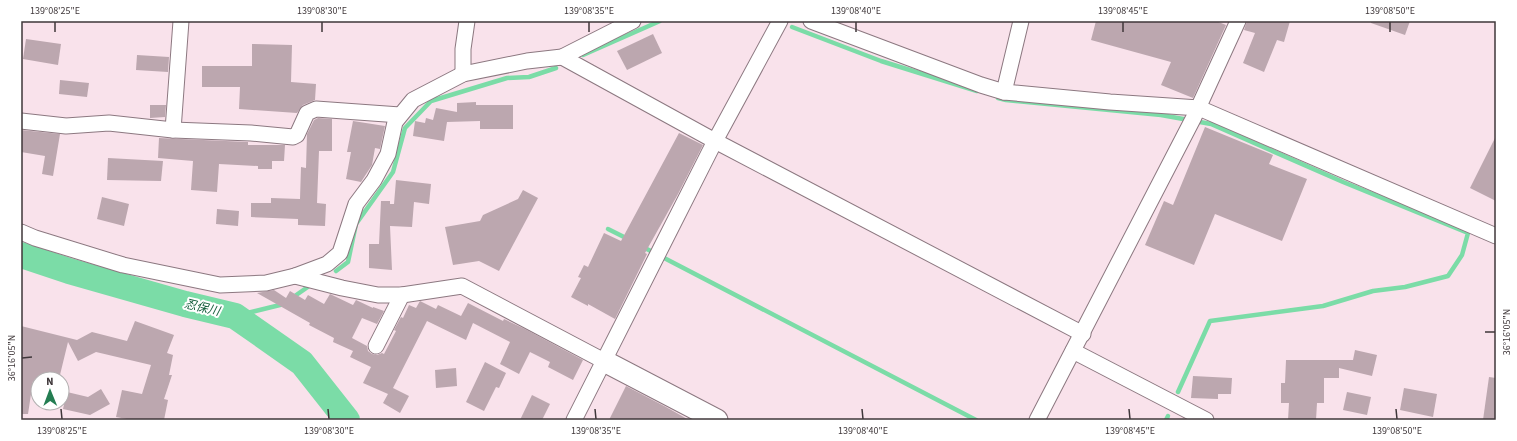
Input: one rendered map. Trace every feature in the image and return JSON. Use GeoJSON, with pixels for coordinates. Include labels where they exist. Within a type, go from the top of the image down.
{"type":"FeatureCollection","features":[{"type":"Feature","properties":{"kind":"street"},"geometry":{"type":"LineString","coordinates":[[173,130],[180,21]]}},
{"type":"Feature","properties":{"kind":"street"},"geometry":{"type":"LineString","coordinates":[[463,74],[463,49],[467,21]]}},
{"type":"Feature","properties":{"kind":"street"},"geometry":{"type":"LineString","coordinates":[[21,232],[35,238],[123,265],[220,285],[266,283],[295,276],[327,264],[340,253],[356,204],[374,180],[388,154],[395,122],[413,100],[463,74],[527,61],[562,57],[633,21]]}},
{"type":"Feature","properties":{"kind":"street"},"geometry":{"type":"LineString","coordinates":[[574,420],[715,141],[780,21]]}},
{"type":"Feature","properties":{"kind":"street"},"geometry":{"type":"LineString","coordinates":[[811,21],[981,85],[1004,92],[1110,102],[1198,108],[1496,236]]}},
{"type":"Feature","properties":{"kind":"street"},"geometry":{"type":"LineString","coordinates":[[1004,92],[1021,21]]}},
{"type":"Feature","properties":{"kind":"street"},"geometry":{"type":"LineString","coordinates":[[1037,420],[1083,334],[1198,108],[1238,21]]}},
{"type":"Feature","properties":{"kind":"street"},"geometry":{"type":"LineString","coordinates":[[562,57],[715,141],[1083,334]]}},
{"type":"Feature","properties":{"kind":"street"},"geometry":{"type":"LineString","coordinates":[[21,121],[66,126],[109,123],[173,130],[251,133],[293,137],[297,135],[307,113],[316,109],[400,115]]}},
{"type":"Feature","properties":{"kind":"street"},"geometry":{"type":"LineString","coordinates":[[295,276],[342,288],[378,295],[402,295],[462,286],[717,420]]}},
{"type":"Feature","properties":{"kind":"street"},"geometry":{"type":"LineString","coordinates":[[376,346],[402,295]]}},
{"type":"Feature","properties":{"kind":"street"},"geometry":{"type":"LineString","coordinates":[[1073,351],[1206,420]]}},
{"type":"Feature","properties":{"kind":"building"},"geometry":{"type":"Polygon","coordinates":[[[1096,21],[1216,21],[1226,25],[1193,98],[1161,85],[1171,62],[1091,40],[1096,21]]]}},
{"type":"Feature","properties":{"kind":"building"},"geometry":{"type":"Polygon","coordinates":[[[1247,21],[1290,21],[1284,42],[1277,40],[1264,72],[1243,63],[1255,33],[1244,30],[1247,21]]]}},
{"type":"Feature","properties":{"kind":"building"},"geometry":{"type":"Polygon","coordinates":[[[1371,21],[1410,21],[1405,35],[1371,23],[1371,21]]]}},
{"type":"Feature","properties":{"kind":"building"},"geometry":{"type":"Polygon","coordinates":[[[653,34],[662,53],[627,70],[617,51],[653,34]]]}},
{"type":"Feature","properties":{"kind":"building"},"geometry":{"type":"Polygon","coordinates":[[[26,39],[61,44],[58,65],[23,59],[26,39]]]}},
{"type":"Feature","properties":{"kind":"building"},"geometry":{"type":"Polygon","coordinates":[[[252,44],[292,45],[291,82],[316,84],[315,100],[303,105],[297,113],[239,109],[240,87],[202,87],[202,66],[252,66],[252,44]]]}},
{"type":"Feature","properties":{"kind":"building"},"geometry":{"type":"Polygon","coordinates":[[[137,55],[169,57],[168,72],[136,70],[137,55]]]}},
{"type":"Feature","properties":{"kind":"building"},"geometry":{"type":"Polygon","coordinates":[[[60,80],[89,83],[87,97],[59,94],[60,80]]]}},
{"type":"Feature","properties":{"kind":"building"},"geometry":{"type":"Polygon","coordinates":[[[476,102],[476,105],[513,105],[513,129],[480,129],[480,121],[447,122],[444,141],[413,136],[415,121],[425,123],[426,118],[433,120],[436,108],[457,112],[457,103],[476,102]]]}},
{"type":"Feature","properties":{"kind":"building"},"geometry":{"type":"Polygon","coordinates":[[[150,105],[166,105],[165,117],[150,118],[150,105]]]}},
{"type":"Feature","properties":{"kind":"building"},"geometry":{"type":"Polygon","coordinates":[[[318,118],[332,119],[332,151],[319,151],[317,203],[326,204],[325,226],[298,225],[298,219],[251,217],[251,203],[271,203],[271,198],[300,199],[301,167],[306,168],[307,134],[314,120],[318,118]]]}},
{"type":"Feature","properties":{"kind":"building"},"geometry":{"type":"Polygon","coordinates":[[[353,121],[385,126],[380,149],[375,148],[372,165],[361,182],[346,179],[351,152],[347,152],[353,121]]]}},
{"type":"Feature","properties":{"kind":"building"},"geometry":{"type":"Polygon","coordinates":[[[1205,127],[1273,155],[1269,164],[1307,179],[1282,241],[1215,214],[1194,265],[1145,245],[1164,201],[1173,205],[1205,127]]]}},
{"type":"Feature","properties":{"kind":"building"},"geometry":{"type":"Polygon","coordinates":[[[21,130],[60,134],[53,176],[42,174],[45,156],[21,152],[21,130]]]}},
{"type":"Feature","properties":{"kind":"building"},"geometry":{"type":"Polygon","coordinates":[[[679,133],[703,145],[645,253],[647,254],[615,319],[588,304],[588,306],[571,297],[581,278],[578,277],[584,265],[588,267],[604,233],[621,241],[679,133]]]}},
{"type":"Feature","properties":{"kind":"building"},"geometry":{"type":"Polygon","coordinates":[[[1496,136],[1496,201],[1470,188],[1496,136]]]}},
{"type":"Feature","properties":{"kind":"building"},"geometry":{"type":"Polygon","coordinates":[[[159,138],[248,142],[248,145],[285,145],[284,161],[272,161],[272,169],[258,169],[258,166],[219,164],[217,192],[191,190],[193,161],[158,158],[159,138]]]}},
{"type":"Feature","properties":{"kind":"building"},"geometry":{"type":"Polygon","coordinates":[[[108,158],[163,161],[161,181],[107,180],[108,158]]]}},
{"type":"Feature","properties":{"kind":"building"},"geometry":{"type":"Polygon","coordinates":[[[396,180],[431,184],[429,204],[414,202],[412,227],[390,226],[392,270],[369,268],[369,244],[379,244],[381,201],[390,201],[390,204],[394,204],[396,180]]]}},
{"type":"Feature","properties":{"kind":"building"},"geometry":{"type":"Polygon","coordinates":[[[523,190],[538,198],[499,271],[479,261],[453,265],[445,227],[480,221],[483,215],[518,199],[523,190]]]}},
{"type":"Feature","properties":{"kind":"building"},"geometry":{"type":"Polygon","coordinates":[[[102,197],[129,204],[124,226],[97,219],[102,197]]]}},
{"type":"Feature","properties":{"kind":"building"},"geometry":{"type":"Polygon","coordinates":[[[217,209],[239,211],[238,226],[216,224],[217,209]]]}},
{"type":"Feature","properties":{"kind":"building"},"geometry":{"type":"Polygon","coordinates":[[[274,290],[286,298],[290,291],[305,300],[308,295],[324,304],[330,294],[353,305],[356,300],[373,308],[384,311],[377,324],[362,318],[352,338],[367,346],[368,351],[372,354],[384,354],[396,331],[394,330],[401,317],[403,318],[409,305],[416,308],[420,301],[436,309],[438,305],[461,316],[468,303],[503,321],[504,319],[525,329],[583,360],[573,380],[548,367],[550,362],[530,352],[519,374],[500,364],[510,342],[473,323],[466,340],[427,321],[393,388],[409,396],[400,413],[383,403],[388,394],[363,383],[371,367],[350,357],[353,351],[333,342],[334,338],[309,325],[310,323],[257,293],[274,290]]]}},
{"type":"Feature","properties":{"kind":"building"},"geometry":{"type":"Polygon","coordinates":[[[135,321],[174,335],[167,353],[173,355],[169,375],[172,375],[164,399],[168,400],[164,420],[132,420],[116,417],[122,390],[142,394],[151,365],[96,352],[78,361],[68,342],[61,371],[30,371],[30,401],[28,414],[21,414],[21,326],[77,340],[92,332],[127,341],[135,321]]]}},
{"type":"Feature","properties":{"kind":"building"},"geometry":{"type":"Polygon","coordinates":[[[1355,350],[1377,355],[1372,376],[1339,368],[1339,378],[1324,378],[1324,403],[1317,403],[1316,420],[1288,420],[1289,403],[1281,403],[1281,383],[1285,383],[1286,360],[1353,360],[1355,350]]]}},
{"type":"Feature","properties":{"kind":"building"},"geometry":{"type":"Polygon","coordinates":[[[485,362],[506,373],[499,388],[496,387],[484,411],[466,402],[485,362]]]}},
{"type":"Feature","properties":{"kind":"building"},"geometry":{"type":"Polygon","coordinates":[[[456,368],[457,386],[436,388],[435,370],[456,368]]]}},
{"type":"Feature","properties":{"kind":"building"},"geometry":{"type":"Polygon","coordinates":[[[1193,376],[1232,378],[1231,394],[1218,394],[1218,399],[1191,398],[1193,376]]]}},
{"type":"Feature","properties":{"kind":"building"},"geometry":{"type":"Polygon","coordinates":[[[1489,377],[1496,378],[1496,420],[1483,420],[1489,377]]]}},
{"type":"Feature","properties":{"kind":"building"},"geometry":{"type":"Polygon","coordinates":[[[626,386],[666,407],[689,420],[609,420],[626,386]]]}},
{"type":"Feature","properties":{"kind":"building"},"geometry":{"type":"Polygon","coordinates":[[[1404,388],[1437,394],[1433,417],[1400,410],[1404,388]]]}},
{"type":"Feature","properties":{"kind":"building"},"geometry":{"type":"Polygon","coordinates":[[[101,389],[110,404],[90,415],[70,411],[70,393],[88,397],[101,389]]]}},
{"type":"Feature","properties":{"kind":"building"},"geometry":{"type":"Polygon","coordinates":[[[1347,392],[1371,397],[1367,415],[1343,410],[1347,392]]]}},
{"type":"Feature","properties":{"kind":"building"},"geometry":{"type":"Polygon","coordinates":[[[532,395],[550,404],[542,420],[520,420],[532,395]]]}},
{"type":"Feature","properties":{"kind":"waterway"},"geometry":{"type":"LineString","coordinates":[[583,55],[660,21]]}},
{"type":"Feature","properties":{"kind":"waterway"},"geometry":{"type":"LineString","coordinates":[[792,27],[881,61],[977,91]]}},
{"type":"Feature","properties":{"kind":"waterway"},"geometry":{"type":"LineString","coordinates":[[336,271],[348,262],[356,224],[393,172],[405,128],[431,101],[507,78],[529,77],[556,68]]}},
{"type":"Feature","properties":{"kind":"waterway"},"geometry":{"type":"LineString","coordinates":[[998,98],[1161,115],[1211,124],[1343,182],[1468,233],[1462,255],[1448,276],[1405,287],[1373,291],[1323,306],[1210,321],[1178,392]]}},
{"type":"Feature","properties":{"kind":"waterway"},"geometry":{"type":"LineString","coordinates":[[608,229],[628,239]]}},
{"type":"Feature","properties":{"kind":"waterway"},"geometry":{"type":"LineString","coordinates":[[643,247],[976,420]]}},
{"type":"Feature","properties":{"kind":"waterway","name":"忍保川"},"geometry":{"type":"LineString","coordinates":[[21,255],[69,271],[185,304],[235,316],[302,363],[347,420]]}},
{"type":"Feature","properties":{"kind":"waterway"},"geometry":{"type":"LineString","coordinates":[[292,298],[312,284]]}},
{"type":"Feature","properties":{"kind":"waterway"},"geometry":{"type":"LineString","coordinates":[[235,316],[284,304]]}},
{"type":"Feature","properties":{"kind":"waterway"},"geometry":{"type":"LineString","coordinates":[[1166,420],[1168,416]]}}]}
